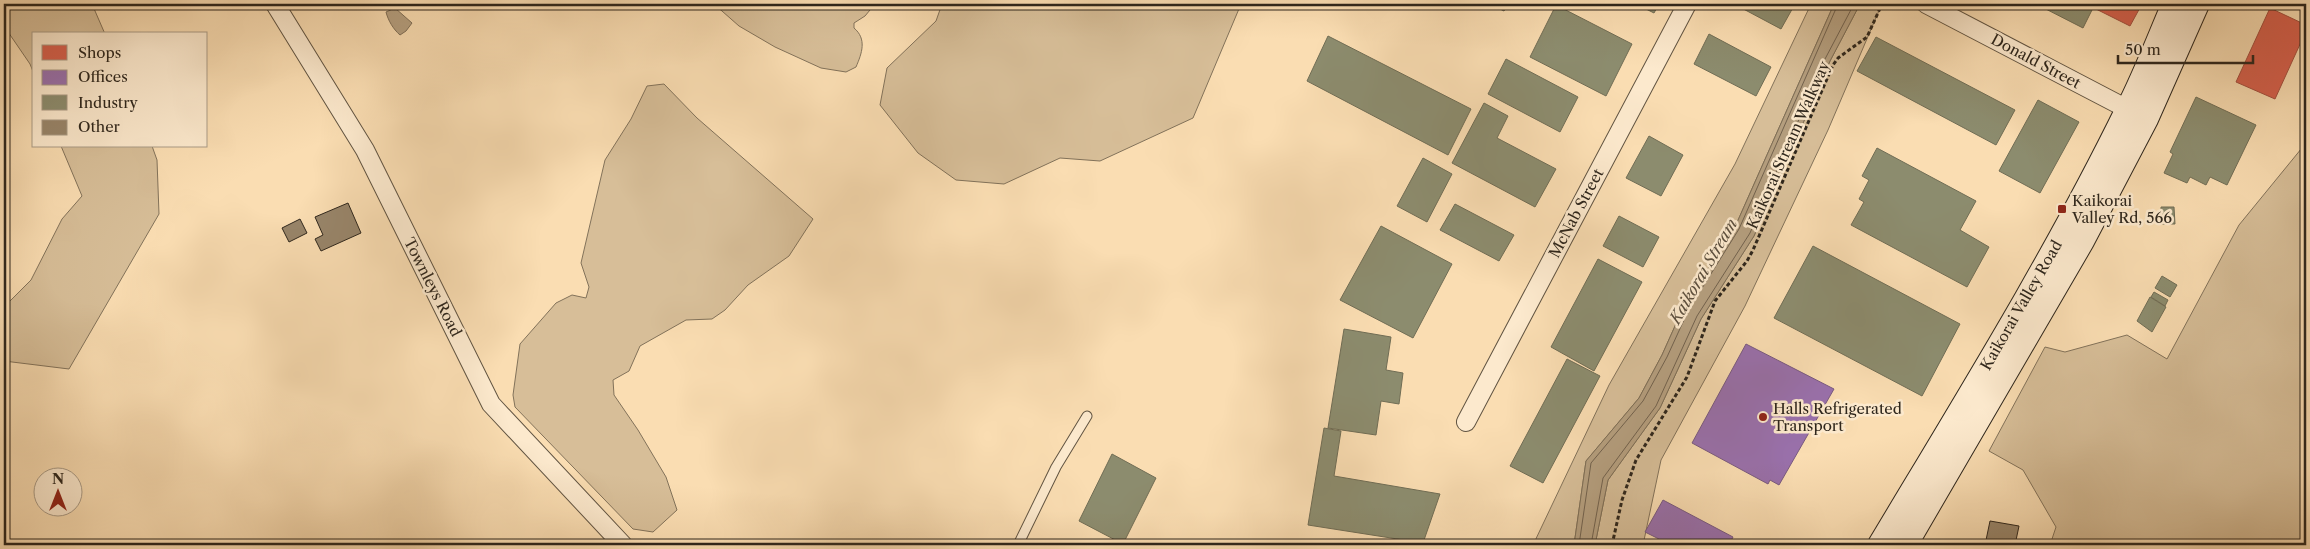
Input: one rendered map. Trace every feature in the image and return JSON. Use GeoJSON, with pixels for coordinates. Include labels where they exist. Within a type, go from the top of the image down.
{"type":"FeatureCollection","features":[{"type":"Feature","properties":{"kind":"main road","name":"Kaikorai Valley Road"},"geometry":{"type":"LineString","coordinates":[[1905,545],[2082,241],[2137,114],[2174,4]]}},
{"type":"Feature","properties":{"kind":"main road","name":"Kaikorai Valley Road"},"geometry":{"type":"LineString","coordinates":[[1880,545],[2019,309],[2100,166],[2137,114],[2197,4]]}},
{"type":"Feature","properties":{"kind":"street","name":"Townleys Road"},"geometry":{"type":"LineString","coordinates":[[275,4],[365,150],[492,404],[624,545]]}},
{"type":"Feature","properties":{"kind":"street","name":"McNab Street"},"geometry":{"type":"LineString","coordinates":[[1466,422],[1687,4]]}},
{"type":"Feature","properties":{"kind":"street","name":"Donald Street"},"geometry":{"type":"LineString","coordinates":[[1926,4],[2137,114]]}},
{"type":"Feature","properties":{"kind":"lane"},"geometry":{"type":"LineString","coordinates":[[1018,545],[1056,467],[1087,416]]}},
{"type":"Feature","properties":{"kind":"path","name":"Kaikorai Stream Walkway"},"geometry":{"type":"LineString","coordinates":[[1612,545],[1622,500],[1636,460],[1687,377],[1715,301],[1747,261],[1753,250],[1833,65],[1838,58],[1867,36],[1882,4]]}},
{"type":"Feature","properties":{"kind":"shaded area"},"geometry":{"type":"Polygon","coordinates":[[[4,4],[92,4],[104,32],[32,32],[32,69],[4,26],[4,4]]]}},
{"type":"Feature","properties":{"kind":"shaded area"},"geometry":{"type":"Polygon","coordinates":[[[714,4],[875,4],[865,16],[854,23],[854,28],[861,37],[862,46],[856,67],[846,72],[821,68],[775,47],[739,26],[714,4]]]}},
{"type":"Feature","properties":{"kind":"shaded area"},"geometry":{"type":"Polygon","coordinates":[[[942,4],[1241,4],[1193,118],[1100,161],[1060,158],[1004,184],[956,180],[918,153],[880,105],[887,68],[936,21],[942,4]]]}},
{"type":"Feature","properties":{"kind":"shaded area"},"geometry":{"type":"Polygon","coordinates":[[[1811,4],[1834,4],[1735,227],[1684,306],[1662,355],[1639,398],[1586,461],[1574,545],[1533,545],[1609,385],[1735,164],[1811,4]]]}},
{"type":"Feature","properties":{"kind":"shaded area"},"geometry":{"type":"Polygon","coordinates":[[[1860,4],[1881,6],[1828,130],[1745,306],[1661,460],[1643,545],[1595,545],[1608,480],[1660,408],[1701,319],[1754,236],[1830,61],[1860,4]]]}},
{"type":"Feature","properties":{"kind":"shaded area"},"geometry":{"type":"Polygon","coordinates":[[[664,84],[697,118],[813,219],[789,256],[748,285],[725,310],[712,319],[686,320],[640,346],[629,371],[613,380],[614,395],[638,430],[666,477],[677,510],[653,532],[633,529],[515,407],[513,395],[520,344],[556,303],[572,295],[586,298],[589,287],[581,263],[605,160],[631,119],[647,86],[664,84]]]}},
{"type":"Feature","properties":{"kind":"shaded area"},"geometry":{"type":"Polygon","coordinates":[[[2306,143],[2306,545],[2050,545],[2056,527],[2023,470],[1989,451],[2045,347],[2065,352],[2127,335],[2167,359],[2239,225],[2306,143]]]}},
{"type":"Feature","properties":{"kind":"shaded area"},"geometry":{"type":"Polygon","coordinates":[[[62,148],[153,148],[157,160],[159,214],[69,369],[4,361],[4,307],[31,280],[62,219],[82,196],[62,148]]]}},
{"type":"Feature","properties":{"kind":"water"},"geometry":{"type":"Polygon","coordinates":[[[1834,4],[1860,4],[1830,61],[1754,236],[1701,319],[1660,408],[1608,480],[1595,545],[1574,545],[1586,461],[1639,398],[1662,355],[1684,306],[1735,227],[1834,4]]]}},
{"type":"Feature","properties":{"kind":"water"},"geometry":{"type":"Polygon","coordinates":[[[395,8],[412,23],[400,35],[391,24],[386,12],[395,8]]]}},
{"type":"Feature","properties":{"kind":"building: Shops"},"geometry":{"type":"Polygon","coordinates":[[[2098,4],[2142,4],[2130,26],[2096,9],[2098,4]]]}},
{"type":"Feature","properties":{"kind":"building: Shops"},"geometry":{"type":"Polygon","coordinates":[[[2270,8],[2306,25],[2306,31],[2275,99],[2236,82],[2270,8]]]}},
{"type":"Feature","properties":{"kind":"building: Offices"},"geometry":{"type":"Polygon","coordinates":[[[1746,344],[1834,389],[1779,485],[1770,480],[1768,484],[1692,443],[1746,344]]]}},
{"type":"Feature","properties":{"kind":"building: Offices"},"geometry":{"type":"Polygon","coordinates":[[[1663,500],[1733,537],[1729,545],[1655,545],[1659,539],[1645,532],[1663,500]]]}},
{"type":"Feature","properties":{"kind":"building: Industry"},"geometry":{"type":"Polygon","coordinates":[[[1490,4],[1508,4],[1504,11],[1490,4]]]}},
{"type":"Feature","properties":{"kind":"building: Industry"},"geometry":{"type":"Polygon","coordinates":[[[1636,4],[1659,4],[1654,13],[1636,4]]]}},
{"type":"Feature","properties":{"kind":"building: Industry"},"geometry":{"type":"Polygon","coordinates":[[[1734,4],[1795,4],[1781,29],[1734,4]]]}},
{"type":"Feature","properties":{"kind":"building: Industry"},"geometry":{"type":"Polygon","coordinates":[[[2036,4],[2095,4],[2083,28],[2036,4]]]}},
{"type":"Feature","properties":{"kind":"building: Industry"},"geometry":{"type":"Polygon","coordinates":[[[1556,5],[1632,44],[1606,96],[1530,57],[1556,5]]]}},
{"type":"Feature","properties":{"kind":"building: Industry"},"geometry":{"type":"Polygon","coordinates":[[[1709,34],[1771,67],[1756,96],[1694,64],[1709,34]]]}},
{"type":"Feature","properties":{"kind":"building: Industry"},"geometry":{"type":"Polygon","coordinates":[[[1328,36],[1471,109],[1448,155],[1307,81],[1328,36]]]}},
{"type":"Feature","properties":{"kind":"building: Industry"},"geometry":{"type":"Polygon","coordinates":[[[1876,37],[2015,110],[1996,145],[1857,71],[1876,37]]]}},
{"type":"Feature","properties":{"kind":"building: Industry"},"geometry":{"type":"Polygon","coordinates":[[[1506,59],[1578,97],[1560,132],[1488,94],[1506,59]]]}},
{"type":"Feature","properties":{"kind":"building: Industry"},"geometry":{"type":"Polygon","coordinates":[[[2196,97],[2256,125],[2227,185],[2210,177],[2206,185],[2190,177],[2187,183],[2164,173],[2173,154],[2170,152],[2196,97]]]}},
{"type":"Feature","properties":{"kind":"building: Industry"},"geometry":{"type":"Polygon","coordinates":[[[2038,100],[2079,122],[2040,193],[1999,171],[2038,100]]]}},
{"type":"Feature","properties":{"kind":"building: Industry"},"geometry":{"type":"Polygon","coordinates":[[[1484,103],[1508,116],[1497,138],[1556,169],[1535,207],[1452,163],[1484,103]]]}},
{"type":"Feature","properties":{"kind":"building: Industry"},"geometry":{"type":"Polygon","coordinates":[[[1649,136],[1683,155],[1661,196],[1626,178],[1649,136]]]}},
{"type":"Feature","properties":{"kind":"building: Industry"},"geometry":{"type":"Polygon","coordinates":[[[1877,148],[1976,201],[1960,230],[1989,247],[1967,287],[1851,225],[1864,202],[1859,199],[1869,180],[1862,176],[1877,148]]]}},
{"type":"Feature","properties":{"kind":"building: Industry"},"geometry":{"type":"Polygon","coordinates":[[[1423,158],[1452,174],[1427,222],[1397,206],[1423,158]]]}},
{"type":"Feature","properties":{"kind":"building: Industry"},"geometry":{"type":"Polygon","coordinates":[[[1455,204],[1514,235],[1499,261],[1440,230],[1455,204]]]}},
{"type":"Feature","properties":{"kind":"building: Industry"},"geometry":{"type":"Polygon","coordinates":[[[2161,207],[2174,207],[2175,224],[2161,224],[2161,207]]]}},
{"type":"Feature","properties":{"kind":"building: Industry"},"geometry":{"type":"Polygon","coordinates":[[[1619,216],[1659,237],[1643,267],[1603,246],[1619,216]]]}},
{"type":"Feature","properties":{"kind":"building: Industry"},"geometry":{"type":"Polygon","coordinates":[[[1381,226],[1452,264],[1413,338],[1340,300],[1381,226]]]}},
{"type":"Feature","properties":{"kind":"building: Industry"},"geometry":{"type":"Polygon","coordinates":[[[1813,246],[1960,324],[1922,396],[1774,318],[1813,246]]]}},
{"type":"Feature","properties":{"kind":"building: Industry"},"geometry":{"type":"Polygon","coordinates":[[[1598,259],[1642,282],[1594,371],[1551,347],[1598,259]]]}},
{"type":"Feature","properties":{"kind":"building: Industry"},"geometry":{"type":"Polygon","coordinates":[[[2162,276],[2177,285],[2170,297],[2155,288],[2162,276]]]}},
{"type":"Feature","properties":{"kind":"building: Industry"},"geometry":{"type":"Polygon","coordinates":[[[2154,292],[2168,300],[2165,306],[2151,297],[2154,292]]]}},
{"type":"Feature","properties":{"kind":"building: Industry"},"geometry":{"type":"Polygon","coordinates":[[[2150,297],[2166,307],[2152,332],[2137,321],[2150,297]]]}},
{"type":"Feature","properties":{"kind":"building: Industry"},"geometry":{"type":"Polygon","coordinates":[[[1344,329],[1391,337],[1386,370],[1403,373],[1399,404],[1381,401],[1376,435],[1328,428],[1344,329]]]}},
{"type":"Feature","properties":{"kind":"building: Industry"},"geometry":{"type":"Polygon","coordinates":[[[1567,359],[1600,376],[1543,483],[1510,466],[1567,359]]]}},
{"type":"Feature","properties":{"kind":"building: Industry"},"geometry":{"type":"Polygon","coordinates":[[[1324,428],[1341,431],[1334,476],[1440,494],[1423,543],[1308,525],[1324,428]]]}},
{"type":"Feature","properties":{"kind":"building: Industry"},"geometry":{"type":"Polygon","coordinates":[[[1112,454],[1156,478],[1123,544],[1079,521],[1112,454]]]}},
{"type":"Feature","properties":{"kind":"building: Other"},"geometry":{"type":"Polygon","coordinates":[[[348,203],[361,233],[321,251],[315,239],[323,235],[315,217],[348,203]]]}},
{"type":"Feature","properties":{"kind":"building: Other"},"geometry":{"type":"Polygon","coordinates":[[[300,219],[307,233],[289,242],[282,228],[300,219]]]}},
{"type":"Feature","properties":{"kind":"building: Other"},"geometry":{"type":"Polygon","coordinates":[[[1990,521],[2019,526],[2015,545],[1985,545],[1990,521]]]}},
{"type":"Feature","properties":{"kind":"place","name":"Kaikorai Valley Rd, 566"},"geometry":{"type":"Point","coordinates":[2062,209]}},
{"type":"Feature","properties":{"kind":"place","name":"Halls Refrigerated Transport"},"geometry":{"type":"Point","coordinates":[1763,417]}},
{"type":"Feature","properties":{"kind":"water label","name":"Kaikorai Stream"},"geometry":{"type":"Point","coordinates":[1703,271]}}]}
